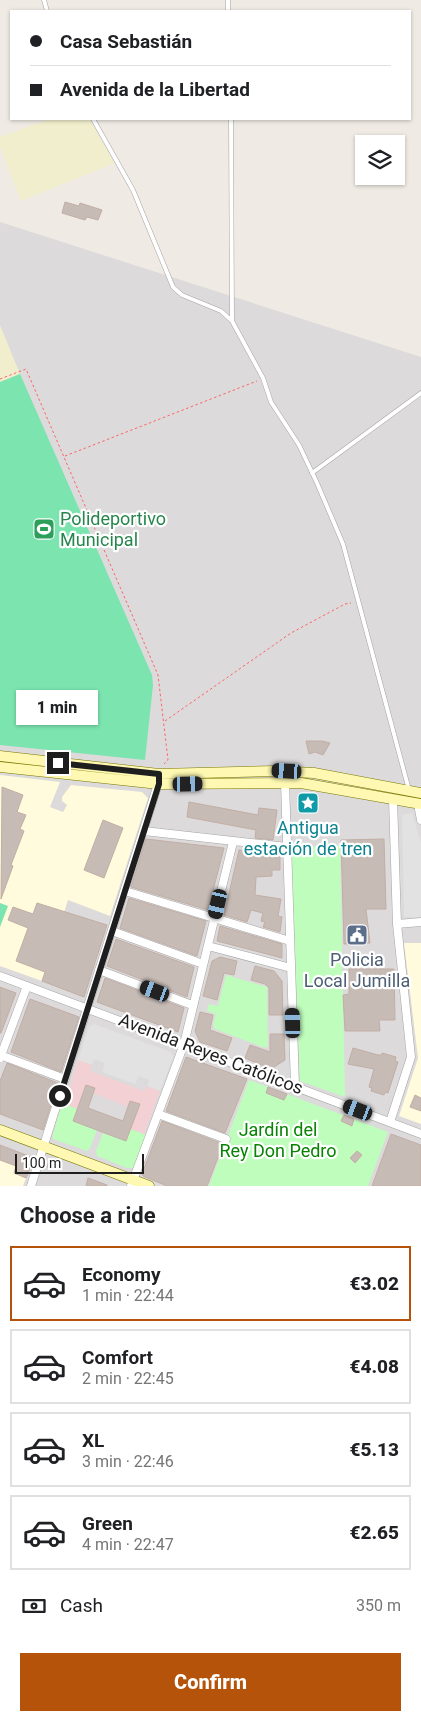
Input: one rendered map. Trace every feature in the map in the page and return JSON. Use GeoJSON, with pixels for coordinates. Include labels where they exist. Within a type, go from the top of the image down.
{"type":"FeatureCollection","features":[{"type":"Feature","properties":{"kind":"main road"},"geometry":{"type":"LineString","coordinates":[[0,756],[159,779],[275,771],[314,773],[421,793]]}},
{"type":"Feature","properties":{"kind":"main road"},"geometry":{"type":"LineString","coordinates":[[0,767],[159,779],[285,782],[330,786],[420,804]]}},
{"type":"Feature","properties":{"kind":"main road"},"geometry":{"type":"LineString","coordinates":[[0,1130],[44,1146],[132,1183],[150,1186]]}},
{"type":"Feature","properties":{"kind":"street"},"geometry":{"type":"LineString","coordinates":[[31,1186],[126,891],[159,779]]}},
{"type":"Feature","properties":{"kind":"street"},"geometry":{"type":"LineString","coordinates":[[285,782],[295,1086]]}},
{"type":"Feature","properties":{"kind":"street"},"geometry":{"type":"LineString","coordinates":[[390,1122],[411,1057],[396,924],[393,799]]}},
{"type":"Feature","properties":{"kind":"street"},"geometry":{"type":"LineString","coordinates":[[420,804],[421,820]]}},
{"type":"Feature","properties":{"kind":"street"},"geometry":{"type":"LineString","coordinates":[[144,831],[287,847]]}},
{"type":"Feature","properties":{"kind":"street"},"geometry":{"type":"LineString","coordinates":[[132,1183],[184,1044],[233,842]]}},
{"type":"Feature","properties":{"kind":"street"},"geometry":{"type":"LineString","coordinates":[[126,891],[214,920],[290,940]]}},
{"type":"Feature","properties":{"kind":"street"},"geometry":{"type":"LineString","coordinates":[[396,924],[421,922]]}},
{"type":"Feature","properties":{"kind":"street"},"geometry":{"type":"LineString","coordinates":[[112,931],[203,964]]}},
{"type":"Feature","properties":{"kind":"street"},"geometry":{"type":"LineString","coordinates":[[208,946],[291,968]]}},
{"type":"Feature","properties":{"kind":"street"},"geometry":{"type":"LineString","coordinates":[[100,970],[192,1005]]}},
{"type":"Feature","properties":{"kind":"street","name":"Avenida Reyes Católicos"},"geometry":{"type":"LineString","coordinates":[[0,976],[421,1134]]}},
{"type":"Feature","properties":{"kind":"street"},"geometry":{"type":"LineString","coordinates":[[27,986],[0,1056],[65,1079]]}},
{"type":"Feature","properties":{"kind":"street"},"geometry":{"type":"LineString","coordinates":[[158,1114],[226,1139]]}},
{"type":"Feature","properties":{"kind":"lane"},"geometry":{"type":"LineString","coordinates":[[94,120],[133,190],[173,287],[182,295],[221,311],[232,321],[263,378],[271,402],[299,445],[312,472],[343,544],[409,791]]}},
{"type":"Feature","properties":{"kind":"lane"},"geometry":{"type":"LineString","coordinates":[[230,120],[232,321]]}},
{"type":"Feature","properties":{"kind":"lane"},"geometry":{"type":"LineString","coordinates":[[312,472],[421,393]]}},
{"type":"Feature","properties":{"kind":"path"},"geometry":{"type":"LineString","coordinates":[[0,379],[26,369],[158,675],[168,760],[159,779]]}},
{"type":"Feature","properties":{"kind":"path"},"geometry":{"type":"LineString","coordinates":[[64,456],[263,378]]}},
{"type":"Feature","properties":{"kind":"path"},"geometry":{"type":"LineString","coordinates":[[164,722],[291,634],[345,604],[355,603],[361,606]]}},
{"type":"Feature","properties":{"kind":"shaded area"},"geometry":{"type":"Polygon","coordinates":[[[47,120],[90,120],[115,163],[21,201],[0,147],[0,137],[47,120]]]}},
{"type":"Feature","properties":{"kind":"shaded area"},"geometry":{"type":"Polygon","coordinates":[[[0,222],[421,357],[421,1186],[0,1186],[0,222]]]}},
{"type":"Feature","properties":{"kind":"shaded area"},"geometry":{"type":"Polygon","coordinates":[[[0,325],[20,374],[0,382],[0,325]]]}},
{"type":"Feature","properties":{"kind":"shaded area"},"geometry":{"type":"Polygon","coordinates":[[[0,775],[60,782],[50,807],[63,812],[67,805],[62,801],[62,797],[71,785],[142,792],[148,798],[110,916],[68,900],[42,981],[0,966],[0,775]]]}},
{"type":"Feature","properties":{"kind":"shaded area"},"geometry":{"type":"Polygon","coordinates":[[[412,813],[421,842],[421,917],[404,917],[402,815],[412,813]]]}},
{"type":"Feature","properties":{"kind":"shaded area"},"geometry":{"type":"Polygon","coordinates":[[[404,943],[421,943],[421,1124],[399,1116],[418,1058],[404,943]]]}},
{"type":"Feature","properties":{"kind":"shaded area"},"geometry":{"type":"Polygon","coordinates":[[[94,1024],[171,1052],[173,1057],[160,1091],[147,1086],[149,1080],[139,1076],[135,1084],[102,1072],[105,1063],[94,1059],[92,1065],[78,1060],[89,1027],[94,1024]]]}},
{"type":"Feature","properties":{"kind":"shaded area"},"geometry":{"type":"Polygon","coordinates":[[[78,1060],[92,1065],[90,1071],[144,1091],[146,1086],[160,1091],[144,1134],[130,1129],[128,1107],[93,1093],[95,1088],[87,1085],[77,1109],[65,1104],[78,1060]]]}},
{"type":"Feature","properties":{"kind":"shaded area"},"geometry":{"type":"Polygon","coordinates":[[[0,1145],[34,1158],[23,1186],[0,1186],[0,1145]]]}},
{"type":"Feature","properties":{"kind":"green space","name":"Polideportivo Municipal"},"geometry":{"type":"Polygon","coordinates":[[[20,374],[152,675],[153,685],[145,760],[0,745],[0,382],[20,374]]]}},
{"type":"Feature","properties":{"kind":"green space"},"geometry":{"type":"Polygon","coordinates":[[[340,845],[345,1097],[300,1081],[291,848],[340,845]]]}},
{"type":"Feature","properties":{"kind":"green space"},"geometry":{"type":"Polygon","coordinates":[[[0,903],[8,906],[0,927],[0,903]]]}},
{"type":"Feature","properties":{"kind":"green space"},"geometry":{"type":"Polygon","coordinates":[[[226,975],[267,987],[268,1046],[265,1048],[215,1029],[213,1025],[216,1014],[207,1011],[209,1004],[218,1006],[226,975]]]}},
{"type":"Feature","properties":{"kind":"green space","name":"Jardín del Rey Don Pedro"},"geometry":{"type":"Polygon","coordinates":[[[249,1080],[388,1132],[368,1186],[209,1186],[249,1080]]]}},
{"type":"Feature","properties":{"kind":"green space"},"geometry":{"type":"Polygon","coordinates":[[[62,1103],[77,1109],[73,1121],[97,1130],[87,1151],[53,1139],[62,1103]]]}},
{"type":"Feature","properties":{"kind":"green space"},"geometry":{"type":"Polygon","coordinates":[[[130,1129],[146,1135],[133,1168],[127,1168],[97,1156],[96,1151],[103,1133],[126,1141],[130,1129]]]}},
{"type":"Feature","properties":{"kind":"building"},"geometry":{"type":"Polygon","coordinates":[[[65,202],[79,206],[80,203],[102,210],[98,220],[87,217],[85,220],[62,213],[65,202]]]}},
{"type":"Feature","properties":{"kind":"building"},"geometry":{"type":"Polygon","coordinates":[[[306,741],[330,743],[323,755],[315,752],[309,754],[306,741]]]}},
{"type":"Feature","properties":{"kind":"building"},"geometry":{"type":"Polygon","coordinates":[[[2,787],[23,795],[17,812],[26,815],[20,829],[24,831],[1,899],[2,787]]]}},
{"type":"Feature","properties":{"kind":"building"},"geometry":{"type":"Polygon","coordinates":[[[189,802],[258,815],[259,808],[277,810],[273,840],[255,838],[256,830],[187,817],[189,802]]]}},
{"type":"Feature","properties":{"kind":"building"},"geometry":{"type":"Polygon","coordinates":[[[103,820],[123,828],[104,878],[84,870],[103,820]]]}},
{"type":"Feature","properties":{"kind":"building"},"geometry":{"type":"Polygon","coordinates":[[[146,839],[224,848],[208,910],[131,887],[146,839]]]}},
{"type":"Feature","properties":{"kind":"building"},"geometry":{"type":"Polygon","coordinates":[[[384,839],[386,909],[366,909],[370,943],[344,944],[341,840],[384,839]]]}},
{"type":"Feature","properties":{"kind":"building"},"geometry":{"type":"Polygon","coordinates":[[[239,850],[277,854],[280,857],[280,870],[272,870],[272,876],[256,877],[255,895],[281,899],[278,916],[282,917],[280,932],[263,927],[265,922],[261,921],[263,913],[251,910],[247,922],[224,915],[239,850]]]}},
{"type":"Feature","properties":{"kind":"building"},"geometry":{"type":"Polygon","coordinates":[[[129,898],[206,921],[197,956],[120,928],[129,898]]]}},
{"type":"Feature","properties":{"kind":"building"},"geometry":{"type":"Polygon","coordinates":[[[37,903],[107,925],[84,997],[42,981],[45,972],[16,961],[28,928],[8,920],[13,907],[33,914],[37,903]]]}},
{"type":"Feature","properties":{"kind":"building"},"geometry":{"type":"Polygon","coordinates":[[[220,926],[282,944],[282,958],[217,941],[220,926]]]}},
{"type":"Feature","properties":{"kind":"building"},"geometry":{"type":"Polygon","coordinates":[[[116,939],[194,967],[187,997],[107,966],[116,939]]]}},
{"type":"Feature","properties":{"kind":"building"},"geometry":{"type":"Polygon","coordinates":[[[220,957],[237,961],[234,975],[224,973],[217,1000],[203,996],[212,961],[220,957]]]}},
{"type":"Feature","properties":{"kind":"building"},"geometry":{"type":"Polygon","coordinates":[[[255,966],[274,971],[282,981],[283,1015],[269,1015],[269,988],[265,984],[251,980],[255,966]]]}},
{"type":"Feature","properties":{"kind":"building"},"geometry":{"type":"Polygon","coordinates":[[[349,969],[394,969],[395,1020],[379,1020],[380,1031],[345,1031],[343,995],[349,994],[349,969]]]}},
{"type":"Feature","properties":{"kind":"building"},"geometry":{"type":"Polygon","coordinates":[[[105,978],[184,1008],[178,1032],[97,1002],[105,978]]]}},
{"type":"Feature","properties":{"kind":"building"},"geometry":{"type":"Polygon","coordinates":[[[0,987],[16,993],[1,1033],[0,1033],[0,987]]]}},
{"type":"Feature","properties":{"kind":"building"},"geometry":{"type":"Polygon","coordinates":[[[30,999],[79,1017],[61,1072],[11,1052],[30,999]]]}},
{"type":"Feature","properties":{"kind":"building"},"geometry":{"type":"Polygon","coordinates":[[[200,1012],[213,1015],[210,1030],[232,1038],[227,1051],[200,1042],[195,1031],[200,1012]]]}},
{"type":"Feature","properties":{"kind":"building"},"geometry":{"type":"Polygon","coordinates":[[[270,1034],[284,1034],[285,1060],[271,1069],[245,1058],[250,1045],[270,1052],[270,1034]]]}},
{"type":"Feature","properties":{"kind":"building"},"geometry":{"type":"Polygon","coordinates":[[[353,1048],[378,1055],[382,1055],[382,1053],[396,1057],[395,1061],[398,1062],[388,1093],[385,1092],[384,1095],[371,1091],[372,1088],[369,1087],[374,1069],[348,1064],[353,1048]]]}},
{"type":"Feature","properties":{"kind":"building"},"geometry":{"type":"Polygon","coordinates":[[[186,1057],[247,1079],[225,1133],[166,1111],[186,1057]]]}},
{"type":"Feature","properties":{"kind":"building"},"geometry":{"type":"Polygon","coordinates":[[[7,1063],[58,1083],[43,1130],[0,1114],[0,1081],[7,1063]]]}},
{"type":"Feature","properties":{"kind":"building"},"geometry":{"type":"Polygon","coordinates":[[[86,1085],[95,1088],[88,1108],[123,1121],[130,1101],[140,1104],[126,1141],[73,1121],[86,1085]]]}},
{"type":"Feature","properties":{"kind":"building"},"geometry":{"type":"Polygon","coordinates":[[[268,1087],[287,1094],[284,1100],[266,1093],[268,1087]]]}},
{"type":"Feature","properties":{"kind":"building"},"geometry":{"type":"Polygon","coordinates":[[[415,1095],[421,1098],[421,1111],[410,1107],[415,1095]]]}},
{"type":"Feature","properties":{"kind":"building"},"geometry":{"type":"Polygon","coordinates":[[[344,1115],[354,1119],[352,1126],[341,1121],[344,1115]]]}},
{"type":"Feature","properties":{"kind":"building"},"geometry":{"type":"Polygon","coordinates":[[[162,1121],[223,1144],[207,1186],[167,1186],[143,1176],[142,1174],[162,1121]]]}},
{"type":"Feature","properties":{"kind":"building"},"geometry":{"type":"Polygon","coordinates":[[[391,1134],[421,1145],[421,1186],[372,1186],[391,1134]]]}},
{"type":"Feature","properties":{"kind":"building"},"geometry":{"type":"Polygon","coordinates":[[[0,1145],[34,1158],[26,1178],[14,1173],[16,1166],[0,1160],[0,1145]]]}},
{"type":"Feature","properties":{"kind":"building"},"geometry":{"type":"Polygon","coordinates":[[[357,1151],[362,1155],[355,1163],[350,1158],[357,1151]]]}},
{"type":"Feature","properties":{"kind":"building"},"geometry":{"type":"Polygon","coordinates":[[[50,1158],[58,1161],[59,1166],[55,1169],[47,1167],[50,1158]]]}},
{"type":"Feature","properties":{"kind":"building"},"geometry":{"type":"Polygon","coordinates":[[[88,1178],[107,1185],[107,1186],[86,1186],[88,1178]]]}},
{"type":"Feature","properties":{"kind":"place","name":"Polideportivo Municipal"},"geometry":{"type":"Point","coordinates":[44,529]}},
{"type":"Feature","properties":{"kind":"place","name":"Antigua estación de tren"},"geometry":{"type":"Point","coordinates":[308,803]}},
{"type":"Feature","properties":{"kind":"place","name":"Policia Local Jumilla"},"geometry":{"type":"Point","coordinates":[357,935]}},
{"type":"Feature","properties":{"kind":"route"},"geometry":{"type":"LineString","coordinates":[[58,763],[159,774],[159,784],[60,1096]]}}]}
